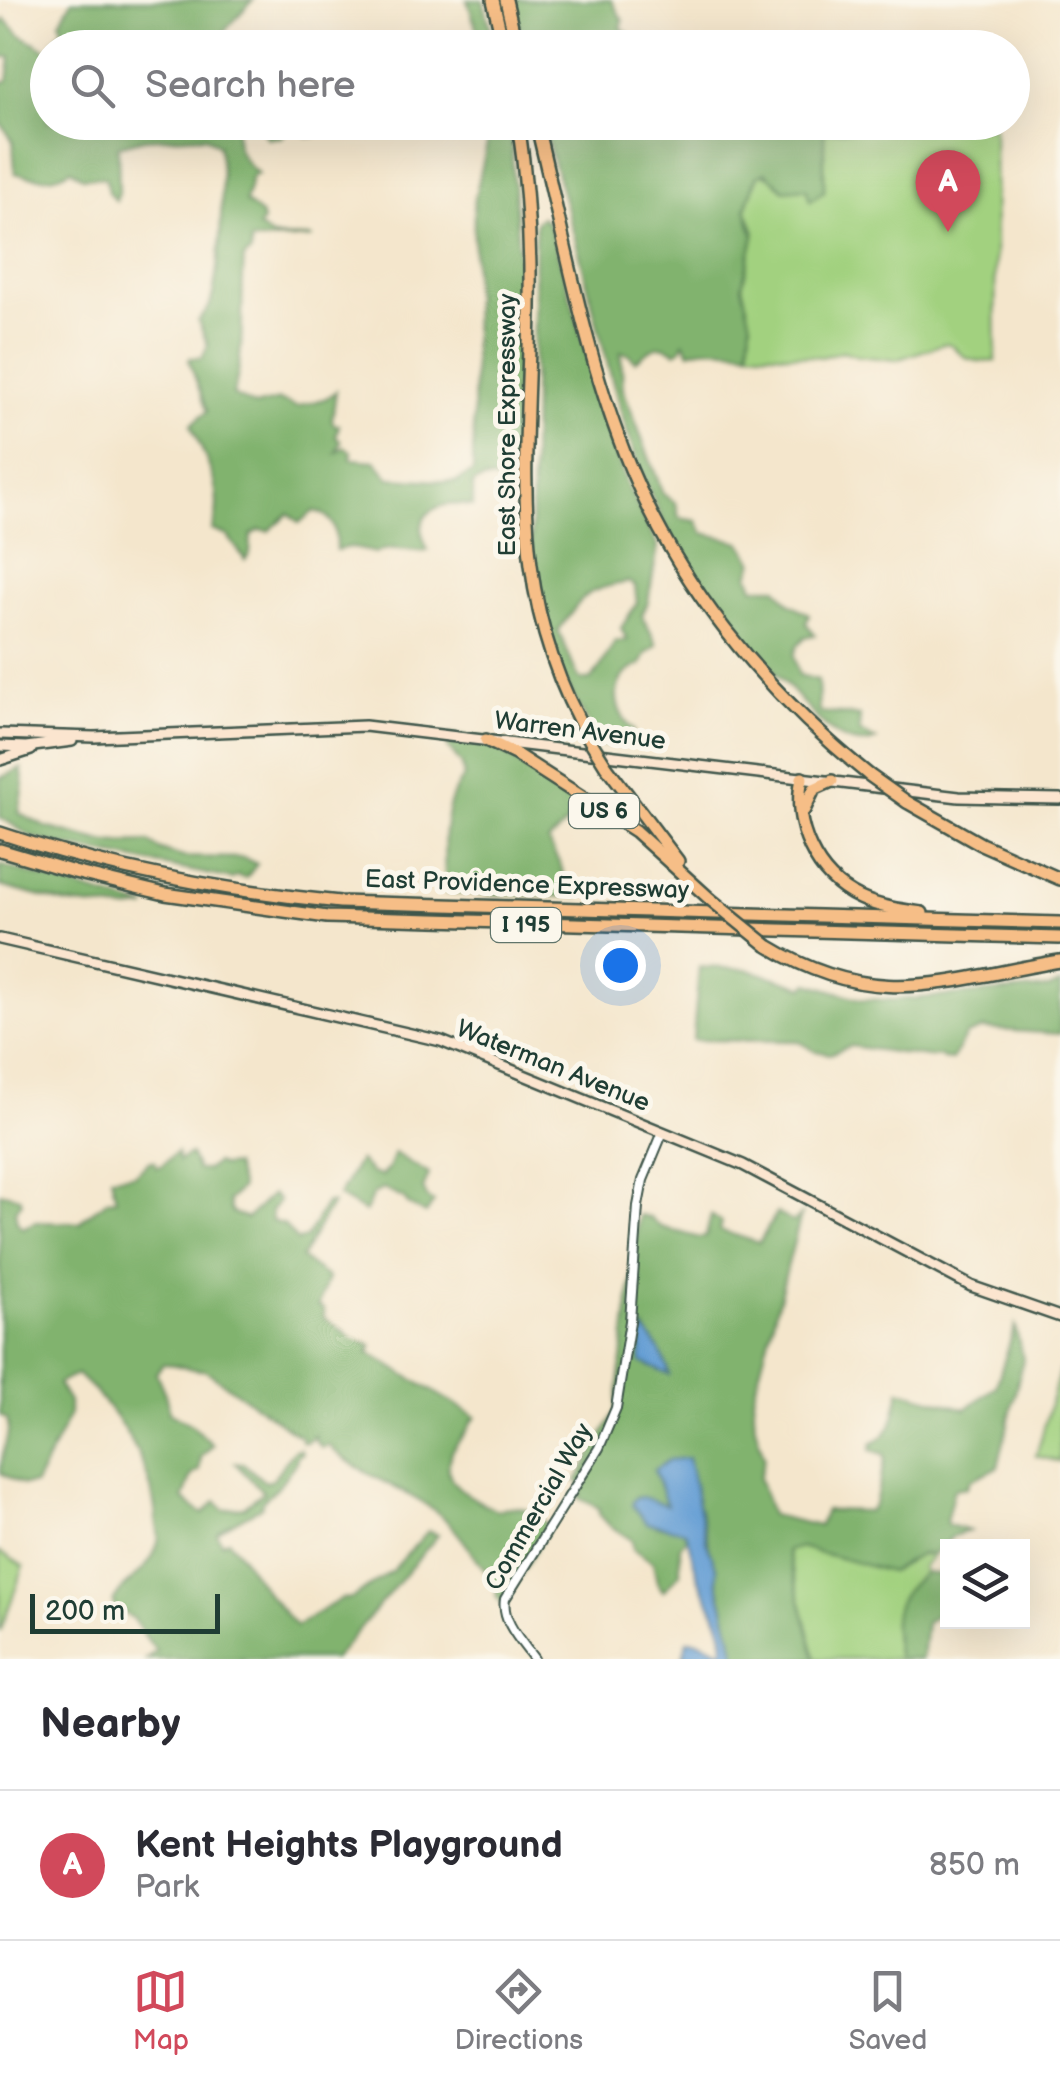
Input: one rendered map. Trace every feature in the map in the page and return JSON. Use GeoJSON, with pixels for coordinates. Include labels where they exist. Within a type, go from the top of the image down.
{"type":"FeatureCollection","features":[{"type":"Feature","properties":{"kind":"highway"},"geometry":{"type":"LineString","coordinates":[[493,0],[500,30]]}},
{"type":"Feature","properties":{"kind":"highway"},"geometry":{"type":"LineString","coordinates":[[506,0],[513,30]]}},
{"type":"Feature","properties":{"kind":"highway","name":"East Shore Expressway"},"geometry":{"type":"LineString","coordinates":[[520,140],[530,252],[524,490],[528,558],[547,646],[568,699],[606,766],[710,899],[768,946],[829,975],[892,988],[939,985],[1060,962]]}},
{"type":"Feature","properties":{"kind":"highway"},"geometry":{"type":"LineString","coordinates":[[540,140],[603,391],[650,510],[690,580],[738,646],[802,717],[869,774],[907,802],[981,844],[1060,879]]}},
{"type":"Feature","properties":{"kind":"highway","name":"US 6"},"geometry":{"type":"LineString","coordinates":[[486,740],[516,754],[635,831],[710,899]]}},
{"type":"Feature","properties":{"kind":"highway"},"geometry":{"type":"LineString","coordinates":[[802,778],[802,824],[817,860],[848,892],[885,907],[970,920]]}},
{"type":"Feature","properties":{"kind":"highway"},"geometry":{"type":"LineString","coordinates":[[802,824],[810,794],[832,782]]}},
{"type":"Feature","properties":{"kind":"highway","name":"East Providence Expressway"},"geometry":{"type":"LineString","coordinates":[[0,833],[155,875],[317,900],[410,906],[1060,923]]}},
{"type":"Feature","properties":{"kind":"highway","name":"East Providence Expressway"},"geometry":{"type":"LineString","coordinates":[[0,850],[85,875],[188,898],[350,919],[1060,938]]}},
{"type":"Feature","properties":{"kind":"main road","name":"Warren Avenue"},"geometry":{"type":"LineString","coordinates":[[0,734],[94,737],[354,726],[981,798],[1060,799]]}},
{"type":"Feature","properties":{"kind":"main road","name":"Warren Avenue"},"geometry":{"type":"LineString","coordinates":[[0,746],[26,747],[94,737]]}},
{"type":"Feature","properties":{"kind":"main road"},"geometry":{"type":"LineString","coordinates":[[0,760],[63,742]]}},
{"type":"Feature","properties":{"kind":"main road","name":"Waterman Avenue"},"geometry":{"type":"LineString","coordinates":[[0,938],[430,1038],[774,1180],[972,1286],[1060,1316]]}},
{"type":"Feature","properties":{"kind":"street","name":"Commercial Way"},"geometry":{"type":"LineString","coordinates":[[534,1659],[508,1621],[504,1602],[599,1448],[616,1408],[630,1322],[638,1206],[643,1180],[662,1132]]}},
{"type":"Feature","properties":{"kind":"green space"},"geometry":{"type":"Polygon","coordinates":[[[72,0],[253,0],[226,30],[62,30],[60,22],[72,0]]]}},
{"type":"Feature","properties":{"kind":"green space"},"geometry":{"type":"Polygon","coordinates":[[[467,0],[483,0],[491,30],[477,30],[467,0]]]}},
{"type":"Feature","properties":{"kind":"green space"},"geometry":{"type":"Polygon","coordinates":[[[512,0],[611,0],[624,30],[520,30],[512,0]]]}},
{"type":"Feature","properties":{"kind":"green space"},"geometry":{"type":"Polygon","coordinates":[[[5,19],[30,40],[30,140],[140,140],[118,146],[116,201],[108,192],[106,178],[82,177],[71,169],[44,177],[15,173],[13,141],[0,122],[0,82],[8,81],[11,57],[0,57],[0,26],[5,19]]]}},
{"type":"Feature","properties":{"kind":"green space"},"geometry":{"type":"Polygon","coordinates":[[[211,140],[237,140],[243,158],[258,174],[252,176],[245,202],[261,215],[263,221],[258,227],[272,237],[313,238],[251,241],[251,252],[244,258],[241,344],[233,395],[255,406],[279,400],[297,407],[327,398],[336,391],[332,420],[339,425],[336,437],[341,441],[337,452],[344,447],[352,452],[351,459],[375,461],[390,478],[456,482],[473,472],[474,201],[488,140],[511,140],[522,307],[516,490],[500,481],[484,480],[473,484],[473,506],[450,505],[431,511],[422,526],[428,550],[336,550],[330,520],[314,511],[299,523],[289,513],[269,531],[259,530],[251,535],[250,553],[245,560],[228,536],[212,530],[216,489],[191,425],[207,411],[189,361],[202,358],[208,345],[198,321],[212,297],[219,254],[222,178],[218,145],[211,140]]]}},
{"type":"Feature","properties":{"kind":"green space"},"geometry":{"type":"Polygon","coordinates":[[[547,140],[824,140],[824,191],[810,201],[806,188],[784,190],[765,172],[756,177],[746,208],[754,237],[742,286],[751,323],[749,351],[711,348],[690,352],[684,342],[675,352],[658,347],[635,361],[621,352],[623,389],[663,494],[676,503],[679,518],[697,521],[703,533],[741,542],[754,562],[749,575],[754,587],[776,587],[789,603],[809,614],[806,623],[815,635],[805,637],[797,646],[794,656],[799,675],[818,680],[819,712],[860,716],[859,732],[876,740],[852,742],[840,737],[809,710],[734,626],[682,555],[637,460],[547,140]]]}},
{"type":"Feature","properties":{"kind":"green space"},"geometry":{"type":"Polygon","coordinates":[[[824,140],[994,140],[996,361],[972,360],[946,343],[896,360],[843,351],[822,357],[749,351],[751,323],[742,286],[755,232],[746,208],[759,173],[824,191],[824,140]]]}},
{"type":"Feature","properties":{"kind":"green space"},"geometry":{"type":"Polygon","coordinates":[[[542,217],[548,223],[611,441],[628,487],[658,546],[642,615],[657,645],[618,686],[621,714],[634,731],[615,745],[599,744],[561,673],[547,636],[531,552],[536,221],[542,217]],[[629,582],[593,591],[580,601],[558,631],[581,680],[594,676],[616,641],[627,640],[621,628],[637,603],[635,586],[629,582]]]}},
{"type":"Feature","properties":{"kind":"green space"},"geometry":{"type":"Polygon","coordinates":[[[449,735],[485,739],[573,804],[572,818],[548,842],[566,885],[578,897],[446,893],[447,817],[450,802],[464,777],[462,765],[448,747],[449,735]]]}},
{"type":"Feature","properties":{"kind":"green space"},"geometry":{"type":"Polygon","coordinates":[[[21,768],[24,785],[19,813],[46,827],[107,843],[149,842],[183,857],[244,858],[257,864],[246,878],[232,879],[32,837],[0,817],[0,778],[21,768]]]}},
{"type":"Feature","properties":{"kind":"green space"},"geometry":{"type":"Polygon","coordinates":[[[0,865],[147,908],[124,910],[68,904],[0,886],[0,865]]]}},
{"type":"Feature","properties":{"kind":"green space"},"geometry":{"type":"Polygon","coordinates":[[[699,967],[747,969],[860,999],[893,1000],[1050,988],[1060,984],[1060,1034],[983,1029],[966,1035],[952,1060],[850,1046],[830,1054],[797,1041],[693,1040],[699,967]]]}},
{"type":"Feature","properties":{"kind":"green space"},"geometry":{"type":"Polygon","coordinates":[[[177,1152],[178,1161],[190,1154],[197,1170],[206,1170],[216,1163],[234,1165],[241,1188],[228,1201],[231,1212],[247,1219],[272,1194],[279,1201],[271,1211],[272,1221],[284,1225],[297,1241],[306,1238],[326,1203],[332,1203],[301,1258],[328,1278],[318,1306],[324,1309],[323,1317],[354,1339],[372,1345],[369,1353],[476,1417],[449,1461],[449,1472],[461,1489],[497,1510],[526,1510],[550,1526],[503,1605],[496,1596],[498,1587],[443,1517],[351,1463],[328,1445],[322,1448],[315,1435],[302,1442],[301,1437],[205,1370],[163,1364],[156,1373],[169,1412],[193,1426],[213,1445],[201,1457],[199,1471],[192,1475],[183,1499],[203,1514],[216,1501],[224,1510],[244,1507],[263,1492],[235,1463],[243,1463],[265,1482],[272,1480],[294,1450],[300,1449],[302,1453],[296,1462],[262,1501],[262,1506],[217,1534],[222,1543],[228,1540],[234,1546],[296,1626],[341,1599],[352,1598],[392,1571],[428,1531],[438,1535],[334,1659],[146,1659],[156,1651],[132,1618],[114,1607],[113,1602],[154,1553],[159,1537],[153,1498],[140,1458],[119,1421],[77,1374],[58,1384],[69,1402],[69,1416],[35,1484],[23,1485],[1,1473],[8,1425],[0,1415],[0,1192],[20,1197],[22,1202],[15,1210],[22,1228],[36,1222],[80,1223],[107,1200],[116,1199],[111,1177],[135,1174],[150,1161],[161,1166],[177,1152]]]}},
{"type":"Feature","properties":{"kind":"green space"},"geometry":{"type":"Polygon","coordinates":[[[394,1153],[429,1174],[423,1189],[434,1202],[426,1214],[383,1189],[373,1194],[365,1212],[338,1196],[359,1160],[371,1173],[381,1176],[394,1153]]]}},
{"type":"Feature","properties":{"kind":"green space"},"geometry":{"type":"Polygon","coordinates":[[[777,1213],[793,1222],[801,1215],[753,1397],[755,1426],[764,1457],[759,1478],[771,1515],[819,1526],[825,1510],[870,1511],[885,1459],[884,1454],[871,1450],[872,1444],[890,1428],[900,1390],[966,1409],[996,1386],[1015,1326],[1023,1359],[998,1467],[970,1480],[967,1487],[954,1489],[946,1521],[969,1531],[940,1539],[940,1548],[933,1555],[921,1554],[890,1572],[800,1547],[787,1551],[816,1659],[737,1659],[687,1459],[669,1460],[654,1470],[667,1506],[637,1497],[656,1526],[681,1528],[687,1537],[680,1546],[680,1573],[663,1591],[653,1562],[633,1549],[632,1540],[609,1525],[599,1514],[599,1508],[579,1498],[584,1486],[577,1481],[616,1411],[639,1215],[649,1217],[661,1227],[700,1238],[706,1236],[711,1215],[721,1222],[719,1230],[759,1243],[777,1213]],[[645,1329],[640,1334],[643,1361],[668,1374],[645,1329]]]}},
{"type":"Feature","properties":{"kind":"green space"},"geometry":{"type":"Polygon","coordinates":[[[1060,1369],[1060,1462],[1036,1456],[1060,1369]]]}},
{"type":"Feature","properties":{"kind":"green space"},"geometry":{"type":"Polygon","coordinates":[[[800,1547],[890,1572],[921,1554],[933,1555],[922,1567],[924,1573],[899,1602],[894,1621],[898,1659],[816,1659],[787,1551],[800,1547]]]}},
{"type":"Feature","properties":{"kind":"green space"},"geometry":{"type":"Polygon","coordinates":[[[0,1552],[24,1566],[0,1632],[0,1552]]]}},
{"type":"Feature","properties":{"kind":"green space"},"geometry":{"type":"Polygon","coordinates":[[[924,1573],[940,1574],[940,1612],[926,1623],[922,1659],[898,1659],[894,1621],[904,1593],[924,1573]]]}},
{"type":"Feature","properties":{"kind":"water"},"geometry":{"type":"Polygon","coordinates":[[[642,1329],[659,1350],[669,1375],[641,1362],[642,1329]]]}},
{"type":"Feature","properties":{"kind":"water"},"geometry":{"type":"Polygon","coordinates":[[[688,1458],[737,1659],[683,1659],[687,1640],[722,1651],[720,1623],[698,1577],[685,1531],[647,1523],[632,1505],[634,1499],[642,1497],[667,1505],[654,1470],[669,1460],[688,1458]]]}},
{"type":"Feature","properties":{"kind":"place","name":"Kent Heights Playground"},"geometry":{"type":"Point","coordinates":[948,232]}}]}
